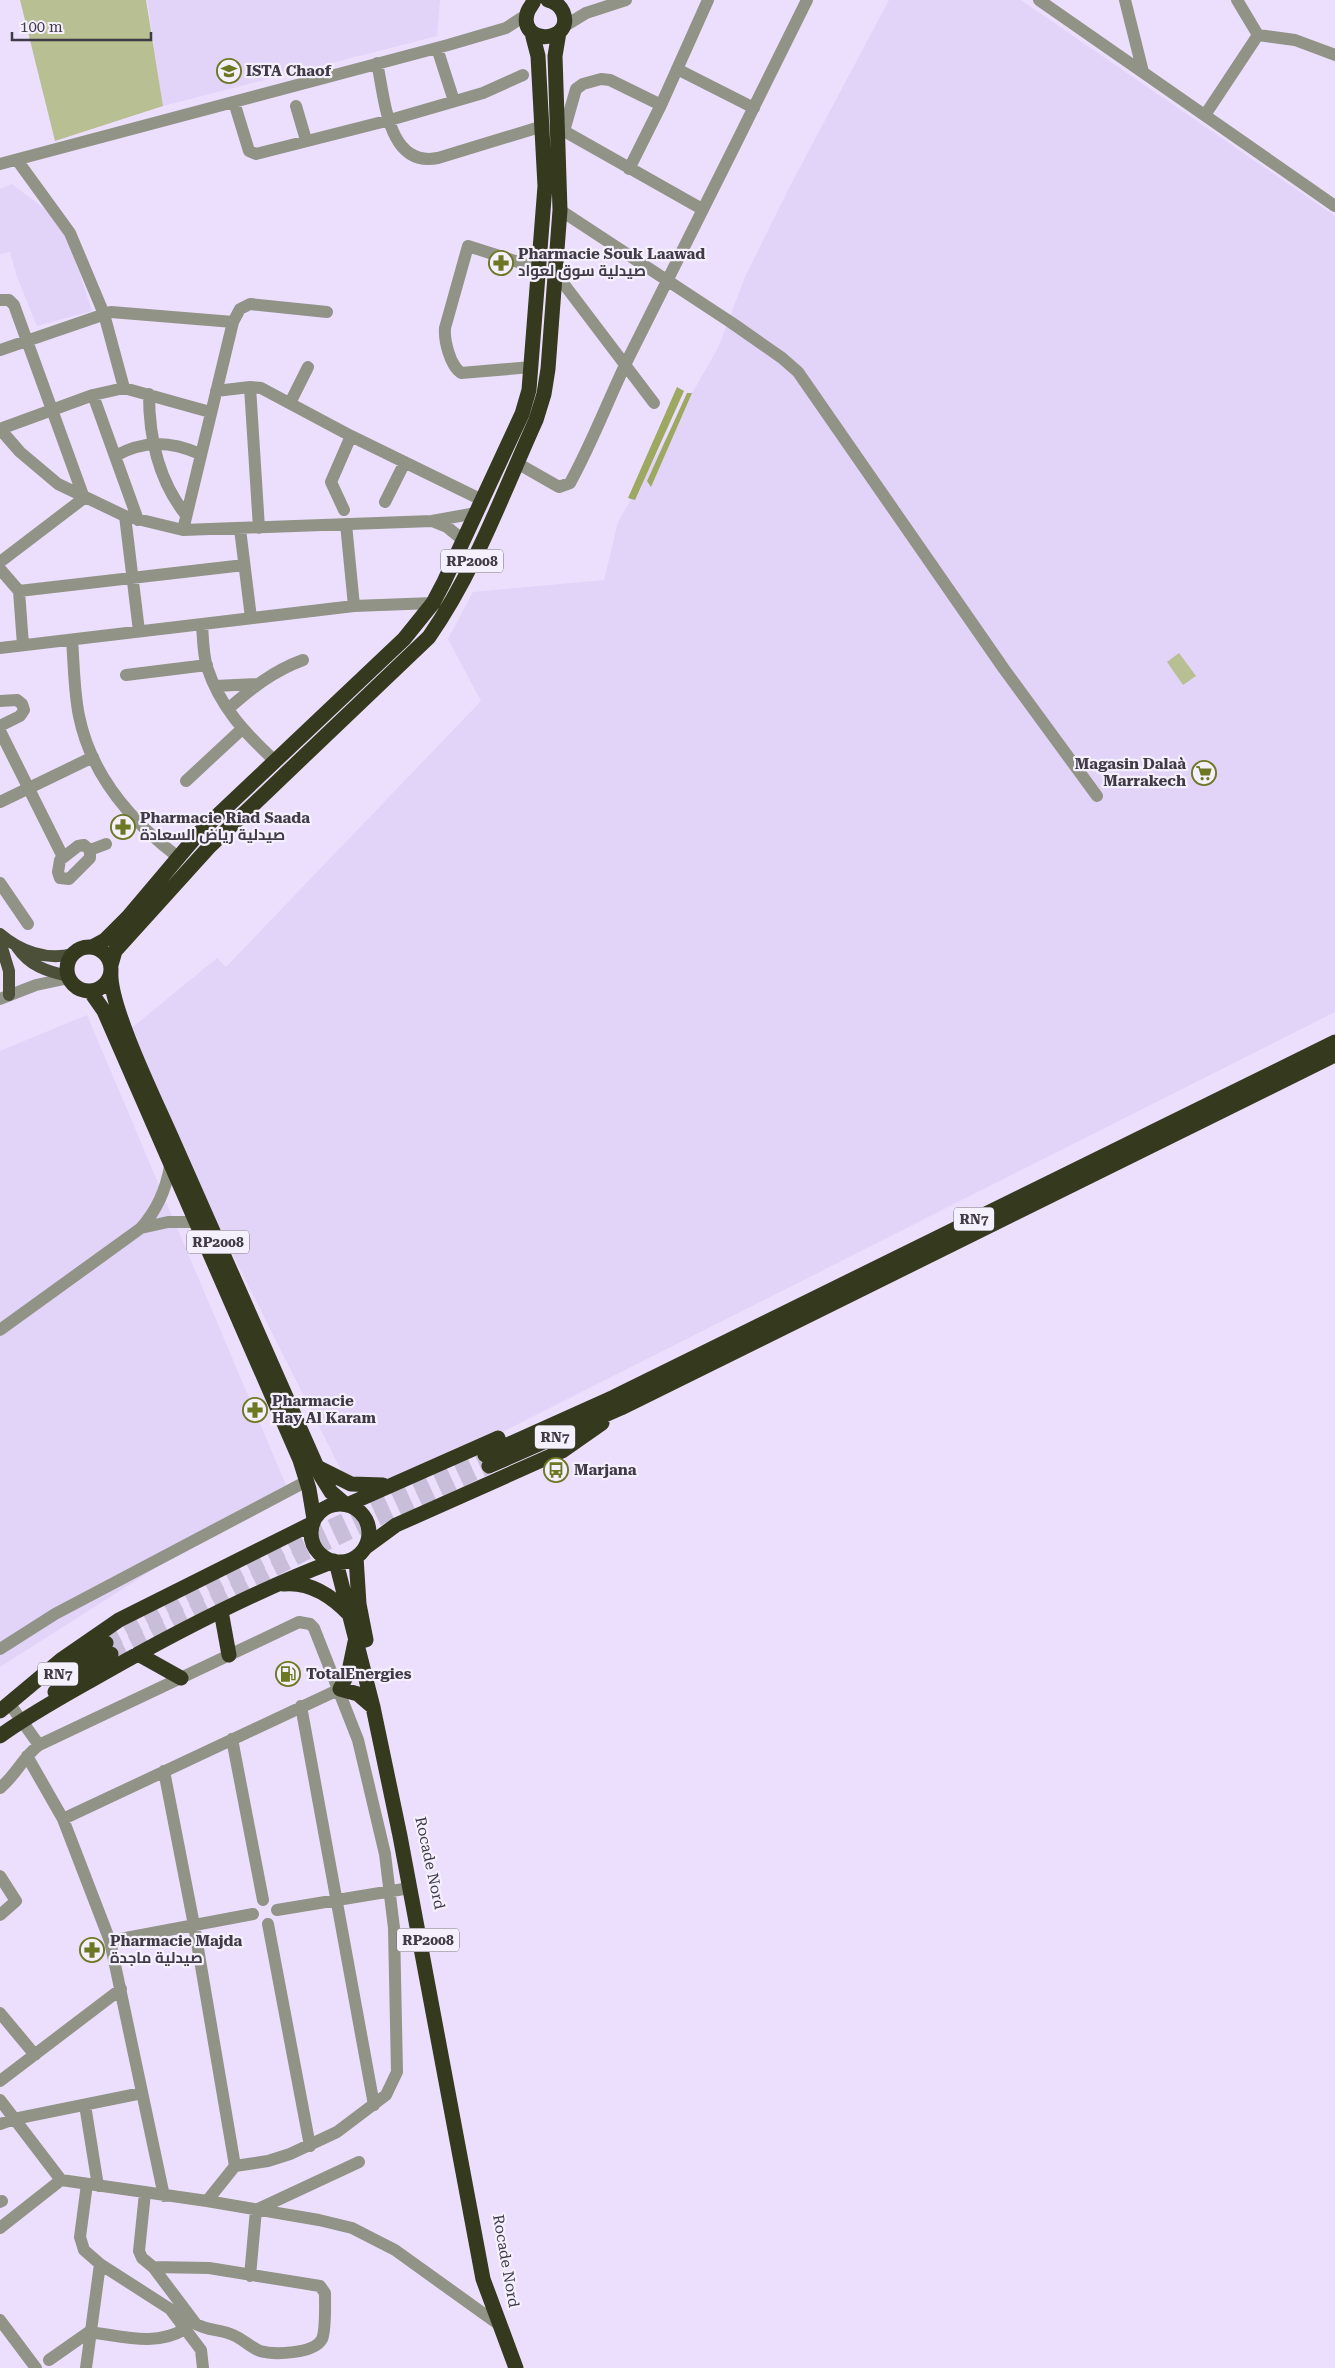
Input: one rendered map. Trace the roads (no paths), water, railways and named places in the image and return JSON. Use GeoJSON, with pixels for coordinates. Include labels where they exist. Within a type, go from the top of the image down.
{"type":"FeatureCollection","features":[{"type":"Feature","properties":{"kind":"highway","name":"RP2008"},"geometry":{"type":"LineString","coordinates":[[90,991],[105,984],[115,951],[210,846],[429,636],[458,591],[536,420],[544,394],[557,275],[560,210],[561,130],[555,56],[564,15],[556,3]]}},
{"type":"Feature","properties":{"kind":"highway","name":"RP2008"},"geometry":{"type":"LineString","coordinates":[[73,954],[78,950],[92,947],[105,940],[128,917],[198,833],[404,639],[433,603],[464,540],[522,414],[529,390],[532,368],[545,203],[543,126],[533,13]]}},
{"type":"Feature","properties":{"kind":"highway"},"geometry":{"type":"LineString","coordinates":[[533,13],[542,38],[549,38],[561,30]]}},
{"type":"Feature","properties":{"kind":"highway"},"geometry":{"type":"LineString","coordinates":[[92,947],[104,952],[111,968]]}},
{"type":"Feature","properties":{"kind":"highway"},"geometry":{"type":"LineString","coordinates":[[68,977],[67,964],[73,954]]}},
{"type":"Feature","properties":{"kind":"highway","name":"RP2008"},"geometry":{"type":"LineString","coordinates":[[111,968],[111,980],[115,997],[141,1068],[317,1467],[331,1492],[347,1504]]}},
{"type":"Feature","properties":{"kind":"highway","name":"RP2008"},"geometry":{"type":"LineString","coordinates":[[68,977],[76,987],[90,991],[104,1011],[308,1481],[313,1521]]}},
{"type":"Feature","properties":{"kind":"highway","name":"RN7"},"geometry":{"type":"LineString","coordinates":[[618,1403],[1335,1042]]}},
{"type":"Feature","properties":{"kind":"highway","name":"RN7"},"geometry":{"type":"LineString","coordinates":[[487,1460],[618,1403],[1335,1055]]}},
{"type":"Feature","properties":{"kind":"highway"},"geometry":{"type":"LineString","coordinates":[[5,1707],[61,1660],[119,1620],[313,1521],[324,1508],[334,1504],[347,1504],[554,1416],[618,1403]]}},
{"type":"Feature","properties":{"kind":"highway"},"geometry":{"type":"LineString","coordinates":[[22,1721],[138,1654],[222,1611],[335,1562],[343,1562],[361,1552],[396,1525],[562,1450],[578,1441],[618,1403]]}},
{"type":"Feature","properties":{"kind":"highway"},"geometry":{"type":"LineString","coordinates":[[317,1467],[351,1484],[367,1486],[389,1485]]}},
{"type":"Feature","properties":{"kind":"highway"},"geometry":{"type":"LineString","coordinates":[[347,1504],[358,1509],[366,1520],[369,1534],[361,1552]]}},
{"type":"Feature","properties":{"kind":"highway"},"geometry":{"type":"LineString","coordinates":[[313,1521],[311,1533],[314,1546],[323,1557],[335,1562]]}},
{"type":"Feature","properties":{"kind":"highway","name":"Rocade Nord"},"geometry":{"type":"LineString","coordinates":[[361,1552],[357,1584],[362,1623],[423,1912],[493,2281],[498,2324]]}},
{"type":"Feature","properties":{"kind":"highway","name":"Rocade Nord"},"geometry":{"type":"LineString","coordinates":[[335,1562],[356,1636],[373,1707],[410,1888],[480,2264],[498,2324],[516,2368]]}},
{"type":"Feature","properties":{"kind":"highway"},"geometry":{"type":"LineString","coordinates":[[279,1585],[299,1584],[317,1590],[335,1601],[350,1616]]}},
{"type":"Feature","properties":{"kind":"highway"},"geometry":{"type":"LineString","coordinates":[[222,1611],[229,1655]]}},
{"type":"Feature","properties":{"kind":"highway"},"geometry":{"type":"LineString","coordinates":[[356,1636],[349,1671],[340,1689],[358,1694],[373,1707]]}},
{"type":"Feature","properties":{"kind":"highway","name":"RN7"},"geometry":{"type":"LineString","coordinates":[[0,1736],[22,1721],[108,1648],[5,1707]]}},
{"type":"Feature","properties":{"kind":"highway"},"geometry":{"type":"LineString","coordinates":[[138,1654],[182,1678]]}},
{"type":"Feature","properties":{"kind":"main road"},"geometry":{"type":"LineString","coordinates":[[0,934],[17,947],[38,968],[68,977]]}},
{"type":"Feature","properties":{"kind":"main road"},"geometry":{"type":"LineString","coordinates":[[0,941],[9,971],[4,997]]}},
{"type":"Feature","properties":{"kind":"main road"},"geometry":{"type":"LineString","coordinates":[[17,947],[53,956],[73,954]]}},
{"type":"Feature","properties":{"kind":"street"},"geometry":{"type":"LineString","coordinates":[[561,30],[574,19],[593,10],[626,0]]}},
{"type":"Feature","properties":{"kind":"street"},"geometry":{"type":"LineString","coordinates":[[629,169],[661,105],[708,0]]}},
{"type":"Feature","properties":{"kind":"street"},"geometry":{"type":"LineString","coordinates":[[517,463],[559,487],[570,484],[702,209],[807,0]]}},
{"type":"Feature","properties":{"kind":"street"},"geometry":{"type":"LineString","coordinates":[[1038,0],[1335,206]]}},
{"type":"Feature","properties":{"kind":"street"},"geometry":{"type":"LineString","coordinates":[[1125,0],[1143,72]]}},
{"type":"Feature","properties":{"kind":"street"},"geometry":{"type":"LineString","coordinates":[[1237,0],[1258,35]]}},
{"type":"Feature","properties":{"kind":"street"},"geometry":{"type":"LineString","coordinates":[[556,3],[593,10]]}},
{"type":"Feature","properties":{"kind":"street"},"geometry":{"type":"LineString","coordinates":[[0,164],[437,48],[506,28],[533,13]]}},
{"type":"Feature","properties":{"kind":"street"},"geometry":{"type":"LineString","coordinates":[[1205,115],[1258,35]]}},
{"type":"Feature","properties":{"kind":"street"},"geometry":{"type":"LineString","coordinates":[[1258,35],[1295,40],[1335,55]]}},
{"type":"Feature","properties":{"kind":"street"},"geometry":{"type":"LineString","coordinates":[[437,48],[454,101]]}},
{"type":"Feature","properties":{"kind":"street"},"geometry":{"type":"LineString","coordinates":[[377,63],[394,135],[402,149],[422,160],[438,158],[543,126]]}},
{"type":"Feature","properties":{"kind":"street"},"geometry":{"type":"LineString","coordinates":[[677,69],[754,108]]}},
{"type":"Feature","properties":{"kind":"street"},"geometry":{"type":"LineString","coordinates":[[234,102],[249,151],[252,153],[390,120],[496,88],[523,75]]}},
{"type":"Feature","properties":{"kind":"street"},"geometry":{"type":"LineString","coordinates":[[661,105],[610,80],[601,79],[583,84],[576,89],[561,130],[702,209]]}},
{"type":"Feature","properties":{"kind":"street"},"geometry":{"type":"LineString","coordinates":[[296,106],[306,140]]}},
{"type":"Feature","properties":{"kind":"street"},"geometry":{"type":"LineString","coordinates":[[16,160],[70,233],[104,314],[124,388]]}},
{"type":"Feature","properties":{"kind":"street"},"geometry":{"type":"LineString","coordinates":[[560,210],[669,281],[782,358],[798,372],[1004,669],[1097,796]]}},
{"type":"Feature","properties":{"kind":"street"},"geometry":{"type":"LineString","coordinates":[[532,368],[461,373],[454,366],[445,334],[468,246],[540,269]]}},
{"type":"Feature","properties":{"kind":"street"},"geometry":{"type":"LineString","coordinates":[[557,275],[654,403]]}},
{"type":"Feature","properties":{"kind":"street"},"geometry":{"type":"LineString","coordinates":[[0,300],[13,302],[28,339],[84,498]]}},
{"type":"Feature","properties":{"kind":"street"},"geometry":{"type":"LineString","coordinates":[[183,530],[233,322],[240,309],[250,304],[327,312]]}},
{"type":"Feature","properties":{"kind":"street"},"geometry":{"type":"LineString","coordinates":[[0,350],[104,314],[120,312],[233,322]]}},
{"type":"Feature","properties":{"kind":"street"},"geometry":{"type":"LineString","coordinates":[[290,403],[308,367]]}},
{"type":"Feature","properties":{"kind":"street"},"geometry":{"type":"LineString","coordinates":[[216,391],[250,387],[261,388],[351,436],[405,462],[479,507]]}},
{"type":"Feature","properties":{"kind":"street"},"geometry":{"type":"LineString","coordinates":[[250,387],[259,528]]}},
{"type":"Feature","properties":{"kind":"street"},"geometry":{"type":"LineString","coordinates":[[210,412],[124,388],[93,395],[0,429],[39,470],[58,484],[125,516],[183,530],[432,521],[479,507]]}},
{"type":"Feature","properties":{"kind":"street"},"geometry":{"type":"LineString","coordinates":[[149,394],[152,443],[169,492],[186,515]]}},
{"type":"Feature","properties":{"kind":"street"},"geometry":{"type":"LineString","coordinates":[[93,395],[138,520]]}},
{"type":"Feature","properties":{"kind":"street"},"geometry":{"type":"LineString","coordinates":[[344,510],[331,482],[351,436]]}},
{"type":"Feature","properties":{"kind":"street"},"geometry":{"type":"LineString","coordinates":[[115,456],[139,445],[152,443],[169,443],[200,454]]}},
{"type":"Feature","properties":{"kind":"street"},"geometry":{"type":"LineString","coordinates":[[385,502],[405,462]]}},
{"type":"Feature","properties":{"kind":"street"},"geometry":{"type":"LineString","coordinates":[[0,562],[84,498]]}},
{"type":"Feature","properties":{"kind":"street"},"geometry":{"type":"LineString","coordinates":[[125,516],[139,632]]}},
{"type":"Feature","properties":{"kind":"street"},"geometry":{"type":"LineString","coordinates":[[432,521],[447,527],[464,540]]}},
{"type":"Feature","properties":{"kind":"street"},"geometry":{"type":"LineString","coordinates":[[346,524],[354,606]]}},
{"type":"Feature","properties":{"kind":"street"},"geometry":{"type":"LineString","coordinates":[[240,529],[251,618]]}},
{"type":"Feature","properties":{"kind":"street"},"geometry":{"type":"LineString","coordinates":[[18,591],[244,565]]}},
{"type":"Feature","properties":{"kind":"street"},"geometry":{"type":"LineString","coordinates":[[0,569],[18,591],[24,645]]}},
{"type":"Feature","properties":{"kind":"street"},"geometry":{"type":"LineString","coordinates":[[0,648],[354,606],[433,603]]}},
{"type":"Feature","properties":{"kind":"street"},"geometry":{"type":"LineString","coordinates":[[202,624],[207,665],[215,686],[242,729],[275,761]]}},
{"type":"Feature","properties":{"kind":"street"},"geometry":{"type":"LineString","coordinates":[[72,640],[79,716],[93,757],[109,786],[129,813],[152,837],[178,857]]}},
{"type":"Feature","properties":{"kind":"street"},"geometry":{"type":"LineString","coordinates":[[228,709],[257,684],[279,670],[303,660]]}},
{"type":"Feature","properties":{"kind":"street"},"geometry":{"type":"LineString","coordinates":[[126,675],[207,665]]}},
{"type":"Feature","properties":{"kind":"street"},"geometry":{"type":"LineString","coordinates":[[215,686],[257,684]]}},
{"type":"Feature","properties":{"kind":"street"},"geometry":{"type":"LineString","coordinates":[[0,701],[17,700],[22,704],[24,710],[20,716],[0,726]]}},
{"type":"Feature","properties":{"kind":"street"},"geometry":{"type":"LineString","coordinates":[[186,781],[242,729]]}},
{"type":"Feature","properties":{"kind":"street"},"geometry":{"type":"LineString","coordinates":[[0,731],[63,857]]}},
{"type":"Feature","properties":{"kind":"street"},"geometry":{"type":"LineString","coordinates":[[0,802],[93,757]]}},
{"type":"Feature","properties":{"kind":"street"},"geometry":{"type":"LineString","coordinates":[[90,850],[91,855],[88,860],[72,877],[66,880],[60,878],[58,864],[63,857],[81,845],[90,850],[106,844]]}},
{"type":"Feature","properties":{"kind":"street"},"geometry":{"type":"LineString","coordinates":[[0,883],[28,924]]}},
{"type":"Feature","properties":{"kind":"street"},"geometry":{"type":"LineString","coordinates":[[4,997],[36,985],[68,977]]}},
{"type":"Feature","properties":{"kind":"street"},"geometry":{"type":"LineString","coordinates":[[0,1330],[141,1228],[158,1204],[166,1186],[170,1166]]}},
{"type":"Feature","properties":{"kind":"street"},"geometry":{"type":"LineString","coordinates":[[141,1228],[168,1222],[196,1222]]}},
{"type":"Feature","properties":{"kind":"street"},"geometry":{"type":"LineString","coordinates":[[0,1649],[55,1614],[308,1481]]}},
{"type":"Feature","properties":{"kind":"street"},"geometry":{"type":"LineString","coordinates":[[0,1788],[13,1776],[27,1756],[39,1745],[299,1622],[310,1624],[317,1632],[340,1689],[367,1771],[390,1891],[396,1965],[398,2065],[391,2088],[374,2105],[337,2132],[310,2146],[268,2161],[235,2166],[208,2201]]}},
{"type":"Feature","properties":{"kind":"street"},"geometry":{"type":"LineString","coordinates":[[63,1819],[340,1689]]}},
{"type":"Feature","properties":{"kind":"street"},"geometry":{"type":"LineString","coordinates":[[301,1706],[374,2105]]}},
{"type":"Feature","properties":{"kind":"street"},"geometry":{"type":"LineString","coordinates":[[5,1707],[22,1721],[39,1745]]}},
{"type":"Feature","properties":{"kind":"street"},"geometry":{"type":"LineString","coordinates":[[232,1739],[263,1900]]}},
{"type":"Feature","properties":{"kind":"street"},"geometry":{"type":"LineString","coordinates":[[27,1756],[63,1819],[110,1941],[164,2196]]}},
{"type":"Feature","properties":{"kind":"street"},"geometry":{"type":"LineString","coordinates":[[164,1771],[194,1926],[235,2166]]}},
{"type":"Feature","properties":{"kind":"street"},"geometry":{"type":"LineString","coordinates":[[0,1876],[16,1901],[0,1915]]}},
{"type":"Feature","properties":{"kind":"street"},"geometry":{"type":"LineString","coordinates":[[278,1910],[410,1888]]}},
{"type":"Feature","properties":{"kind":"street"},"geometry":{"type":"LineString","coordinates":[[253,1914],[256,1904],[263,1900],[274,1903],[278,1910]]}},
{"type":"Feature","properties":{"kind":"street"},"geometry":{"type":"LineString","coordinates":[[253,1914],[260,1923],[268,1924],[274,1920],[278,1910]]}},
{"type":"Feature","properties":{"kind":"street"},"geometry":{"type":"LineString","coordinates":[[110,1941],[253,1914]]}},
{"type":"Feature","properties":{"kind":"street"},"geometry":{"type":"LineString","coordinates":[[268,1924],[310,2146]]}},
{"type":"Feature","properties":{"kind":"street"},"geometry":{"type":"LineString","coordinates":[[0,2081],[121,1989]]}},
{"type":"Feature","properties":{"kind":"street"},"geometry":{"type":"LineString","coordinates":[[0,2013],[35,2055]]}},
{"type":"Feature","properties":{"kind":"street"},"geometry":{"type":"LineString","coordinates":[[0,2124],[14,2119],[142,2093]]}},
{"type":"Feature","properties":{"kind":"street"},"geometry":{"type":"LineString","coordinates":[[0,2100],[61,2180],[208,2201],[334,2223],[367,2235],[394,2250],[498,2324]]}},
{"type":"Feature","properties":{"kind":"street"},"geometry":{"type":"LineString","coordinates":[[85,2105],[92,2185],[80,2242],[86,2253],[100,2264],[167,2306],[200,2350],[203,2356],[203,2368]]}},
{"type":"Feature","properties":{"kind":"street"},"geometry":{"type":"LineString","coordinates":[[256,2210],[359,2162]]}},
{"type":"Feature","properties":{"kind":"street"},"geometry":{"type":"LineString","coordinates":[[0,2228],[61,2180]]}},
{"type":"Feature","properties":{"kind":"street"},"geometry":{"type":"LineString","coordinates":[[145,2193],[139,2250],[142,2258],[153,2268],[193,2321],[200,2326],[232,2334],[258,2350],[268,2353],[300,2351],[318,2344],[323,2336],[324,2289],[316,2286],[197,2266],[153,2268]]}},
{"type":"Feature","properties":{"kind":"street"},"geometry":{"type":"LineString","coordinates":[[250,2276],[256,2210]]}},
{"type":"Feature","properties":{"kind":"street"},"geometry":{"type":"LineString","coordinates":[[86,2368],[89,2332],[100,2264]]}},
{"type":"Feature","properties":{"kind":"street"},"geometry":{"type":"LineString","coordinates":[[0,2320],[36,2368]]}},
{"type":"Feature","properties":{"kind":"street"},"geometry":{"type":"LineString","coordinates":[[49,2360],[89,2332],[154,2340],[168,2338],[185,2329]]}},
{"type":"Feature","properties":{"kind":"tunnel"},"geometry":{"type":"LineString","coordinates":[[106,1643],[298,1542],[485,1455]]}},
{"type":"Feature","properties":{"kind":"tunnel"},"geometry":{"type":"LineString","coordinates":[[111,1654],[303,1554],[489,1466]]}},
{"type":"Feature","properties":{"kind":"place","name":"ISTA Chaof"},"geometry":{"type":"Point","coordinates":[229,71]}},
{"type":"Feature","properties":{"kind":"place","name":"Pharmacie Souk Laawad صيدلية سوق لعواد"},"geometry":{"type":"Point","coordinates":[501,263]}},
{"type":"Feature","properties":{"kind":"place","name":"Magasin Dalaà Marrakech"},"geometry":{"type":"Point","coordinates":[1204,773]}},
{"type":"Feature","properties":{"kind":"place","name":"Pharmacie Riad Saada صيدلية رياض السعادة"},"geometry":{"type":"Point","coordinates":[123,827]}},
{"type":"Feature","properties":{"kind":"place","name":"Pharmacie Hay Al Karam"},"geometry":{"type":"Point","coordinates":[255,1410]}},
{"type":"Feature","properties":{"kind":"place","name":"Marjana"},"geometry":{"type":"Point","coordinates":[556,1470]}},
{"type":"Feature","properties":{"kind":"place","name":"TotalEnergies"},"geometry":{"type":"Point","coordinates":[288,1674]}},
{"type":"Feature","properties":{"kind":"place","name":"Pharmacie Majda صيدلية ماجدة"},"geometry":{"type":"Point","coordinates":[92,1950]}}]}
